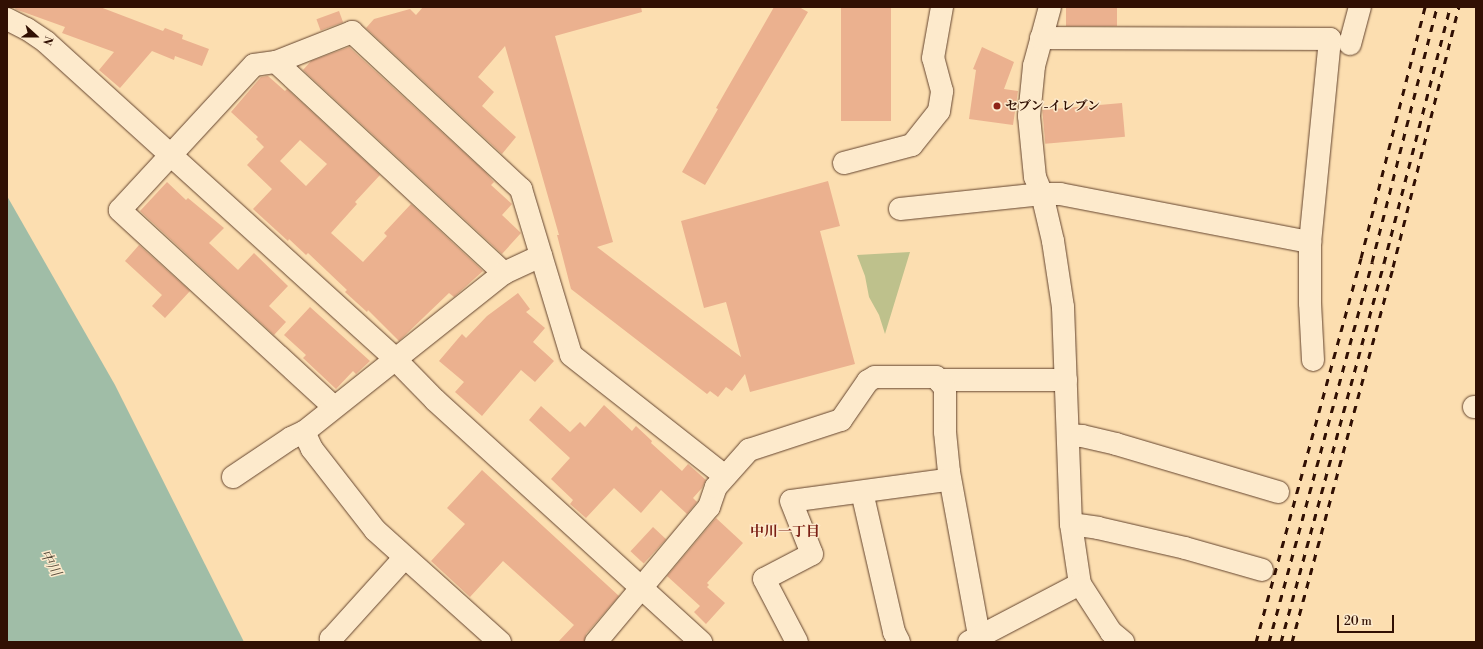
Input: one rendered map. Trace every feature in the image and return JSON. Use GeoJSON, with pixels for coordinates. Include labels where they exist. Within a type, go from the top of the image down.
{"type":"FeatureCollection","features":[{"type":"Feature","properties":{"kind":"street"},"geometry":{"type":"LineString","coordinates":[[844,164],[912,145],[939,111],[942,91],[932,58],[942,7]]}},
{"type":"Feature","properties":{"kind":"street"},"geometry":{"type":"LineString","coordinates":[[1050,7],[1034,66],[1029,116],[1035,177],[1042,194],[1053,241],[1063,307],[1071,524],[1080,584],[1112,639]]}},
{"type":"Feature","properties":{"kind":"street"},"geometry":{"type":"LineString","coordinates":[[1313,360],[1310,303],[1310,242],[1344,39],[1360,7]]}},
{"type":"Feature","properties":{"kind":"street"},"geometry":{"type":"LineString","coordinates":[[7,19],[27,29],[46,42],[395,359],[435,400],[701,642]]}},
{"type":"Feature","properties":{"kind":"street"},"geometry":{"type":"LineString","coordinates":[[334,407],[120,210],[254,65],[276,62],[352,32],[521,189],[571,355],[725,476]]}},
{"type":"Feature","properties":{"kind":"street"},"geometry":{"type":"LineString","coordinates":[[1041,38],[1344,39]]}},
{"type":"Feature","properties":{"kind":"street"},"geometry":{"type":"LineString","coordinates":[[276,62],[504,273]]}},
{"type":"Feature","properties":{"kind":"street"},"geometry":{"type":"LineString","coordinates":[[900,209],[1042,194],[1060,194],[1310,242]]}},
{"type":"Feature","properties":{"kind":"street"},"geometry":{"type":"LineString","coordinates":[[233,477],[291,438],[304,432],[504,273],[541,256]]}},
{"type":"Feature","properties":{"kind":"street"},"geometry":{"type":"LineString","coordinates":[[596,642],[640,587],[709,507],[716,487],[749,450],[841,420],[868,381],[875,377],[936,377],[945,388],[945,432],[949,472],[987,637],[1080,584]]}},
{"type":"Feature","properties":{"kind":"street"},"geometry":{"type":"LineString","coordinates":[[938,380],[1066,380]]}},
{"type":"Feature","properties":{"kind":"street"},"geometry":{"type":"LineString","coordinates":[[304,432],[312,449],[375,530],[500,642]]}},
{"type":"Feature","properties":{"kind":"street"},"geometry":{"type":"LineString","coordinates":[[1068,435],[1082,436],[1116,444],[1278,492]]}},
{"type":"Feature","properties":{"kind":"street"},"geometry":{"type":"LineString","coordinates":[[797,642],[764,579],[812,554],[791,501],[946,480],[949,472]]}},
{"type":"Feature","properties":{"kind":"street"},"geometry":{"type":"LineString","coordinates":[[862,492],[894,632],[899,642]]}},
{"type":"Feature","properties":{"kind":"street"},"geometry":{"type":"LineString","coordinates":[[1071,524],[1098,528],[1185,548],[1262,570]]}},
{"type":"Feature","properties":{"kind":"street"},"geometry":{"type":"LineString","coordinates":[[333,642],[331,639],[405,557]]}},
{"type":"Feature","properties":{"kind":"green space"},"geometry":{"type":"Polygon","coordinates":[[[910,252],[885,334],[879,315],[869,297],[865,276],[857,255],[910,252]]]}},
{"type":"Feature","properties":{"kind":"water","name":"中川"},"geometry":{"type":"Polygon","coordinates":[[[7,196],[115,385],[244,642],[7,642],[7,196]]]}},
{"type":"Feature","properties":{"kind":"building"},"geometry":{"type":"Polygon","coordinates":[[[16,7],[100,7],[163,31],[165,28],[183,35],[182,39],[209,49],[202,66],[175,56],[174,60],[152,51],[120,88],[99,70],[114,52],[62,33],[65,27],[15,9],[16,7]]]}},
{"type":"Feature","properties":{"kind":"building"},"geometry":{"type":"Polygon","coordinates":[[[423,7],[641,7],[642,12],[555,36],[613,242],[597,247],[741,357],[726,302],[704,308],[681,221],[828,181],[840,226],[820,231],[855,364],[750,392],[745,374],[732,391],[726,387],[718,397],[710,391],[707,394],[571,289],[557,235],[559,235],[505,46],[478,77],[494,92],[482,106],[516,137],[502,154],[366,28],[374,19],[410,9],[416,15],[423,7]]]}},
{"type":"Feature","properties":{"kind":"building"},"geometry":{"type":"Polygon","coordinates":[[[774,7],[799,7],[808,12],[705,185],[682,172],[718,109],[716,108],[774,7]]]}},
{"type":"Feature","properties":{"kind":"building"},"geometry":{"type":"Polygon","coordinates":[[[841,7],[891,7],[891,121],[841,121],[841,7]]]}},
{"type":"Feature","properties":{"kind":"building"},"geometry":{"type":"Polygon","coordinates":[[[1066,7],[1117,7],[1117,26],[1066,26],[1066,7]]]}},
{"type":"Feature","properties":{"kind":"building"},"geometry":{"type":"Polygon","coordinates":[[[339,11],[343,22],[321,30],[316,19],[339,11]]]}},
{"type":"Feature","properties":{"kind":"building"},"geometry":{"type":"Polygon","coordinates":[[[349,47],[485,172],[494,182],[491,185],[512,204],[502,215],[521,233],[502,254],[303,70],[311,61],[349,47]]]}},
{"type":"Feature","properties":{"kind":"building"},"geometry":{"type":"Polygon","coordinates":[[[982,47],[1014,62],[1004,89],[1018,91],[1013,125],[969,119],[976,70],[973,69],[982,47]]]}},
{"type":"Feature","properties":{"kind":"building"},"geometry":{"type":"Polygon","coordinates":[[[268,76],[285,91],[287,89],[380,175],[355,202],[357,204],[331,233],[363,262],[387,236],[384,233],[411,204],[483,271],[454,297],[449,293],[399,341],[368,310],[367,312],[345,292],[347,290],[308,253],[306,255],[289,239],[288,241],[253,209],[272,189],[247,165],[264,147],[256,139],[258,137],[231,112],[261,77],[268,76]],[[300,140],[280,161],[306,186],[327,164],[300,140]]]}},
{"type":"Feature","properties":{"kind":"building"},"geometry":{"type":"Polygon","coordinates":[[[1122,103],[1125,137],[1045,144],[1042,110],[1122,103]]]}},
{"type":"Feature","properties":{"kind":"building"},"geometry":{"type":"Polygon","coordinates":[[[167,182],[186,200],[188,198],[224,228],[209,243],[238,270],[254,253],[288,286],[269,306],[286,322],[274,335],[140,211],[167,182]]]}},
{"type":"Feature","properties":{"kind":"building"},"geometry":{"type":"Polygon","coordinates":[[[139,245],[190,291],[165,318],[152,306],[162,295],[125,261],[139,245]]]}},
{"type":"Feature","properties":{"kind":"building"},"geometry":{"type":"Polygon","coordinates":[[[518,293],[530,309],[526,312],[545,328],[533,342],[554,361],[535,382],[521,370],[482,416],[455,392],[464,382],[439,361],[462,334],[466,338],[487,316],[518,293]]]}},
{"type":"Feature","properties":{"kind":"building"},"geometry":{"type":"Polygon","coordinates":[[[310,307],[370,361],[356,374],[353,371],[336,389],[303,358],[306,355],[284,335],[310,307]]]}},
{"type":"Feature","properties":{"kind":"building"},"geometry":{"type":"Polygon","coordinates":[[[604,405],[632,431],[636,426],[652,441],[651,443],[682,471],[688,464],[706,480],[702,488],[693,498],[697,502],[687,514],[661,490],[641,513],[614,488],[586,518],[570,504],[573,500],[551,479],[570,458],[529,420],[541,406],[570,432],[580,422],[585,427],[604,405]]]}},
{"type":"Feature","properties":{"kind":"building"},"geometry":{"type":"Polygon","coordinates":[[[482,470],[619,596],[586,634],[584,642],[558,642],[574,625],[503,561],[470,597],[431,561],[465,524],[447,508],[482,470]]]}},
{"type":"Feature","properties":{"kind":"building"},"geometry":{"type":"Polygon","coordinates":[[[716,518],[743,543],[707,583],[709,585],[707,587],[725,603],[706,624],[694,612],[700,606],[667,576],[716,518]]]}},
{"type":"Feature","properties":{"kind":"building"},"geometry":{"type":"Polygon","coordinates":[[[653,527],[666,539],[644,563],[630,551],[653,527]]]}},
{"type":"Feature","properties":{"kind":"railway"},"geometry":{"type":"LineString","coordinates":[[1256,642],[1361,258],[1425,7]]}},
{"type":"Feature","properties":{"kind":"railway"},"geometry":{"type":"LineString","coordinates":[[1269,642],[1372,262],[1437,7]]}},
{"type":"Feature","properties":{"kind":"railway"},"geometry":{"type":"LineString","coordinates":[[1281,642],[1384,263],[1450,7]]}},
{"type":"Feature","properties":{"kind":"railway"},"geometry":{"type":"LineString","coordinates":[[1292,642],[1393,267],[1459,7]]}},
{"type":"Feature","properties":{"kind":"place","name":"セブン-イレブン"},"geometry":{"type":"Point","coordinates":[997,106]}},
{"type":"Feature","properties":{"kind":"district","name":"中川一丁目"},"geometry":{"type":"Point","coordinates":[785,532]}}]}
